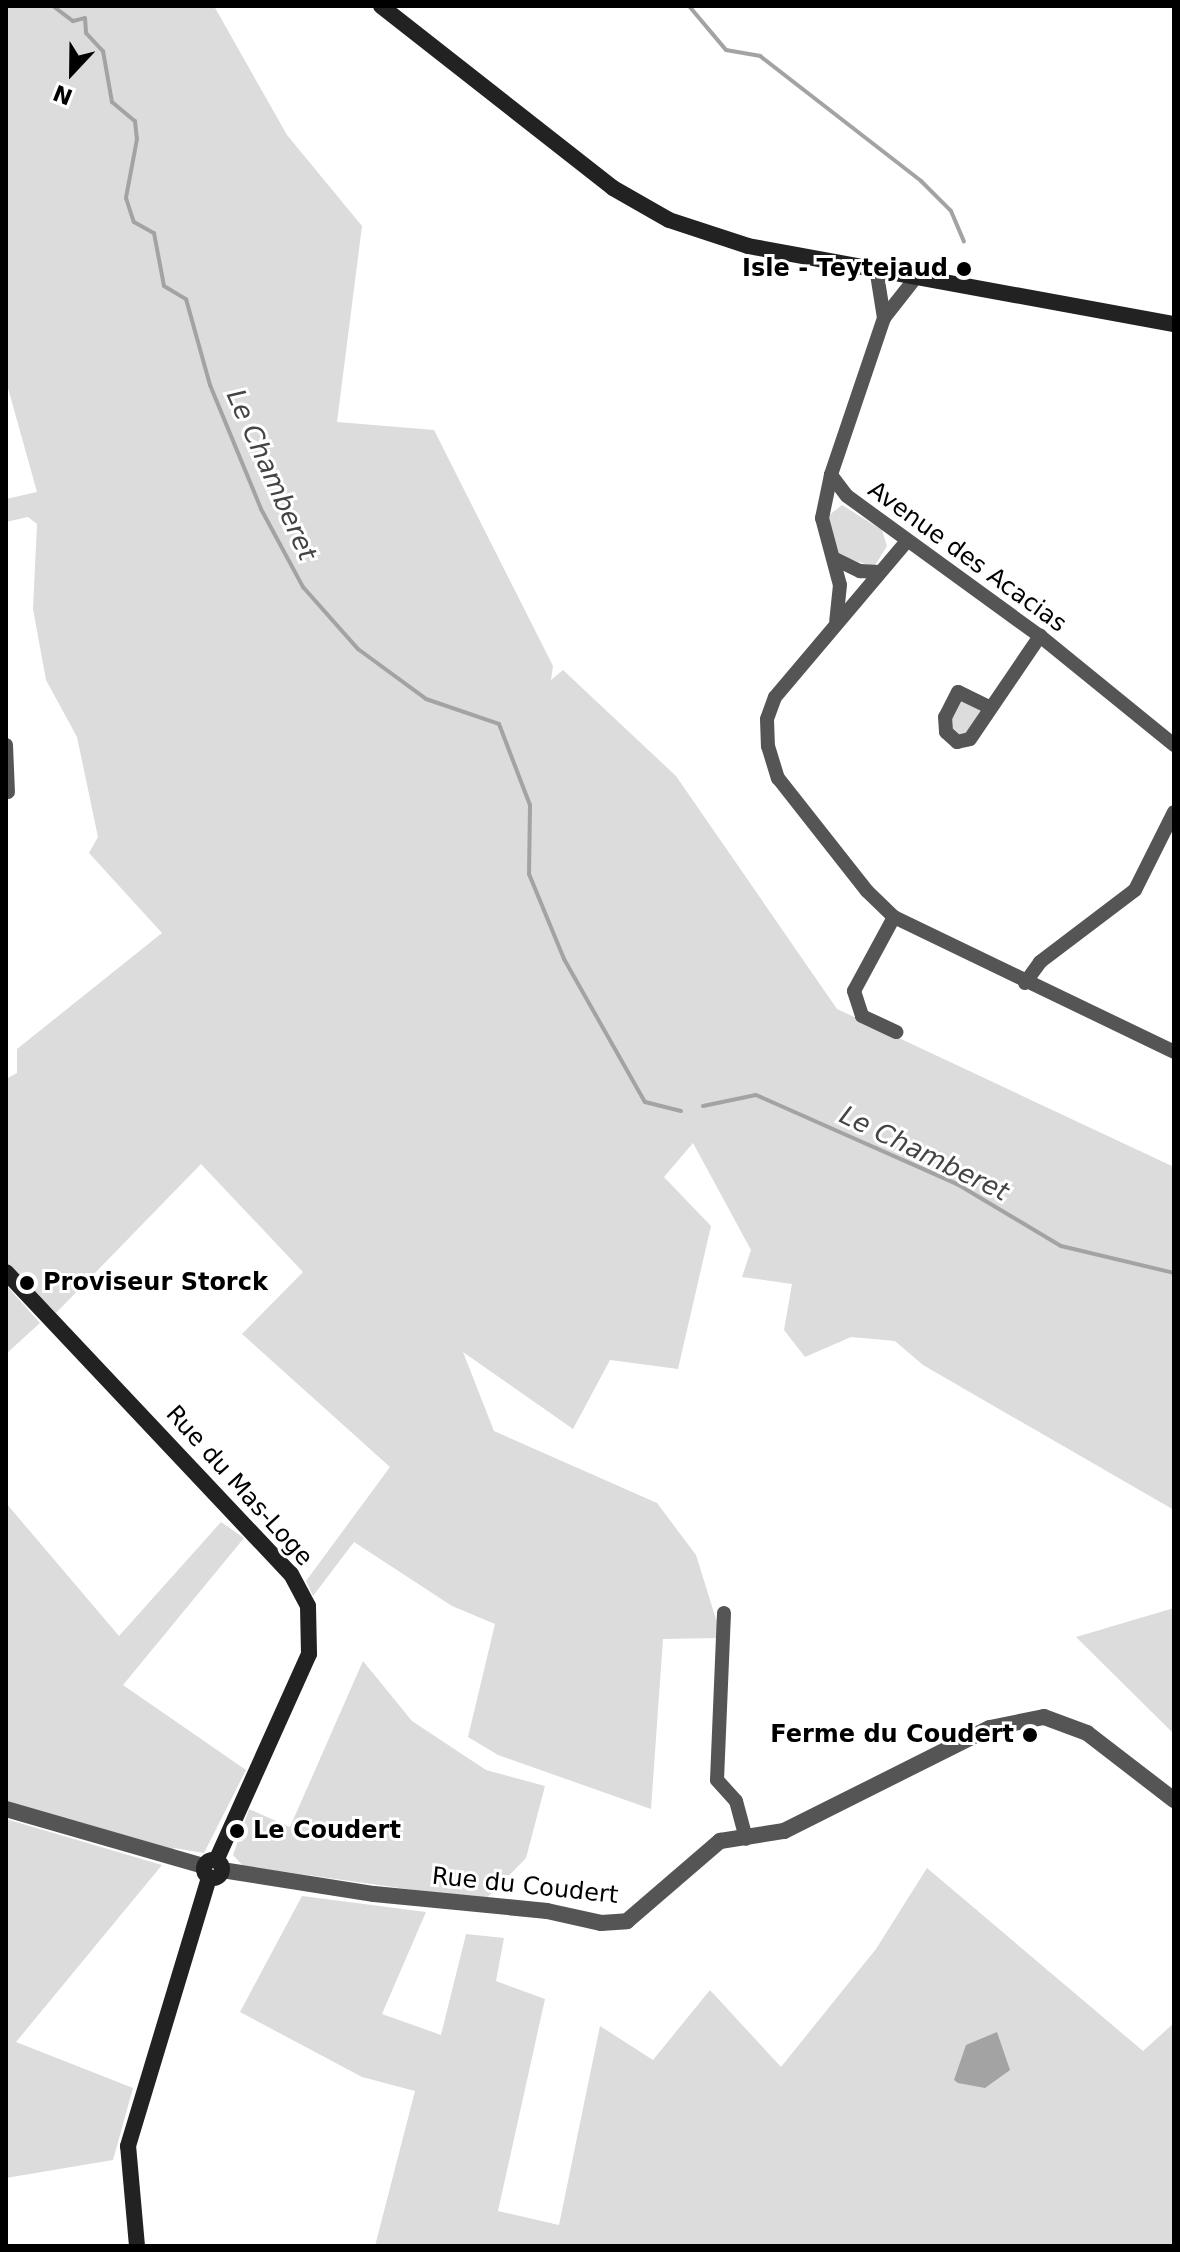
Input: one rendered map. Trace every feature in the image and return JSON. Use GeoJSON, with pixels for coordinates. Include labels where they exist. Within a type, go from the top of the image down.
{"type":"FeatureCollection","features":[{"type":"Feature","properties":{"kind":"main road"},"geometry":{"type":"LineString","coordinates":[[381,6],[643,207],[695,231],[748,246],[1174,324]]}},
{"type":"Feature","properties":{"kind":"main road","name":"Rue du Mas-Loge"},"geometry":{"type":"LineString","coordinates":[[6,1272],[291,1574],[308,1606],[309,1654],[213,1869],[128,2146],[137,2246]]}},
{"type":"Feature","properties":{"kind":"street"},"geometry":{"type":"LineString","coordinates":[[876,268],[884,318]]}},
{"type":"Feature","properties":{"kind":"street"},"geometry":{"type":"LineString","coordinates":[[836,621],[840,585],[822,518],[831,475],[884,318],[917,276]]}},
{"type":"Feature","properties":{"kind":"street","name":"Avenue des Acacias"},"geometry":{"type":"LineString","coordinates":[[831,475],[847,496],[1040,636],[1174,745]]}},
{"type":"Feature","properties":{"kind":"street"},"geometry":{"type":"LineString","coordinates":[[907,541],[836,621],[775,697],[767,719],[768,746],[778,778],[867,891],[894,917],[1025,983],[1174,1052]]}},
{"type":"Feature","properties":{"kind":"street"},"geometry":{"type":"LineString","coordinates":[[835,559],[860,571],[879,572]]}},
{"type":"Feature","properties":{"kind":"street"},"geometry":{"type":"LineString","coordinates":[[989,707],[1040,636]]}},
{"type":"Feature","properties":{"kind":"street"},"geometry":{"type":"LineString","coordinates":[[6,745],[8,792]]}},
{"type":"Feature","properties":{"kind":"street"},"geometry":{"type":"LineString","coordinates":[[1025,983],[1040,962],[1135,890],[1174,812]]}},
{"type":"Feature","properties":{"kind":"street"},"geometry":{"type":"LineString","coordinates":[[894,917],[854,991],[862,1016],[897,1032]]}},
{"type":"Feature","properties":{"kind":"street"},"geometry":{"type":"LineString","coordinates":[[724,1613],[717,1780],[730,1793],[746,1839]]}},
{"type":"Feature","properties":{"kind":"street","name":"Rue du Coudert"},"geometry":{"type":"LineString","coordinates":[[6,1809],[213,1869],[611,1924],[627,1921],[655,1902],[720,1841],[784,1831],[990,1728],[1019,1719],[1053,1719],[1087,1733],[1174,1800]]}},
{"type":"Feature","properties":{"kind":"shaded area"},"geometry":{"type":"Polygon","coordinates":[[[6,6],[214,6],[287,135],[362,226],[337,422],[434,430],[553,666],[551,680],[563,670],[676,776],[837,1009],[1174,1167],[1174,1510],[923,1365],[895,1341],[851,1337],[805,1357],[784,1330],[792,1284],[742,1277],[751,1250],[693,1143],[664,1177],[711,1226],[678,1369],[610,1360],[573,1429],[463,1352],[494,1431],[657,1503],[696,1555],[720,1632],[719,1638],[663,1639],[651,1809],[498,1755],[468,1737],[495,1624],[452,1606],[354,1542],[313,1596],[306,1581],[390,1467],[242,1334],[303,1272],[201,1164],[56,1313],[6,1261],[6,1079],[17,1073],[17,1049],[162,933],[89,853],[98,837],[77,737],[46,680],[33,609],[37,524],[28,517],[6,522],[6,499],[37,492],[6,381],[6,6]]]}},
{"type":"Feature","properties":{"kind":"shaded area"},"geometry":{"type":"Polygon","coordinates":[[[842,505],[882,530],[887,546],[874,567],[838,555],[828,516],[842,505]]]}},
{"type":"Feature","properties":{"kind":"shaded area"},"geometry":{"type":"Polygon","coordinates":[[[958,692],[989,707],[970,739],[946,732],[958,692]]]}},
{"type":"Feature","properties":{"kind":"shaded area"},"geometry":{"type":"Polygon","coordinates":[[[6,1285],[40,1323],[6,1354],[6,1285]]]}},
{"type":"Feature","properties":{"kind":"shaded area"},"geometry":{"type":"Polygon","coordinates":[[[6,1503],[119,1636],[221,1522],[244,1538],[123,1685],[246,1770],[204,1853],[174,1848],[169,1856],[6,1809],[6,1503]]]}},
{"type":"Feature","properties":{"kind":"shaded area"},"geometry":{"type":"Polygon","coordinates":[[[1174,1608],[1174,1734],[1076,1637],[1174,1608]]]}},
{"type":"Feature","properties":{"kind":"shaded area"},"geometry":{"type":"Polygon","coordinates":[[[363,1661],[412,1721],[486,1770],[545,1786],[526,1858],[485,1900],[243,1866],[233,1855],[249,1809],[290,1827],[363,1661]]]}},
{"type":"Feature","properties":{"kind":"shaded area"},"geometry":{"type":"Polygon","coordinates":[[[6,1819],[162,1865],[16,2042],[133,2088],[113,2160],[6,2178],[6,1819]]]}},
{"type":"Feature","properties":{"kind":"shaded area"},"geometry":{"type":"Polygon","coordinates":[[[927,1868],[1143,2051],[1174,2023],[1174,2246],[375,2246],[415,2091],[362,2077],[240,2012],[302,1896],[426,1912],[382,2014],[441,2035],[466,1934],[504,1938],[496,1981],[545,1999],[498,2211],[559,2225],[600,2026],[653,2060],[710,1990],[781,2067],[876,1949],[927,1868]]]}},
{"type":"Feature","properties":{"kind":"shaded area"},"geometry":{"type":"Polygon","coordinates":[[[997,2032],[1010,2070],[985,2088],[954,2080],[966,2045],[997,2032]]]}},
{"type":"Feature","properties":{"kind":"waterway","name":"Le Chamberet"},"geometry":{"type":"LineString","coordinates":[[43,6],[53,6],[73,21],[85,18],[86,33],[103,51],[112,102],[135,121],[137,139],[126,198],[134,222],[154,233],[164,286],[186,299],[210,385],[261,509],[303,587],[358,649],[426,699],[499,724],[530,805],[529,874],[564,959],[645,1102],[681,1111]]}},
{"type":"Feature","properties":{"kind":"waterway"},"geometry":{"type":"LineString","coordinates":[[689,6],[726,50],[760,56],[921,181],[951,211],[964,241]]}},
{"type":"Feature","properties":{"kind":"waterway","name":"Le Chamberet"},"geometry":{"type":"LineString","coordinates":[[703,1106],[756,1095],[957,1184],[1061,1246],[1174,1273]]}},
{"type":"Feature","properties":{"kind":"place","name":"Isle - Teytejaud"},"geometry":{"type":"Point","coordinates":[964,269]}},
{"type":"Feature","properties":{"kind":"place","name":"Proviseur Storck"},"geometry":{"type":"Point","coordinates":[27,1283]}},
{"type":"Feature","properties":{"kind":"place","name":"Ferme du Coudert"},"geometry":{"type":"Point","coordinates":[1030,1735]}},
{"type":"Feature","properties":{"kind":"place","name":"Le Coudert"},"geometry":{"type":"Point","coordinates":[237,1831]}}]}
